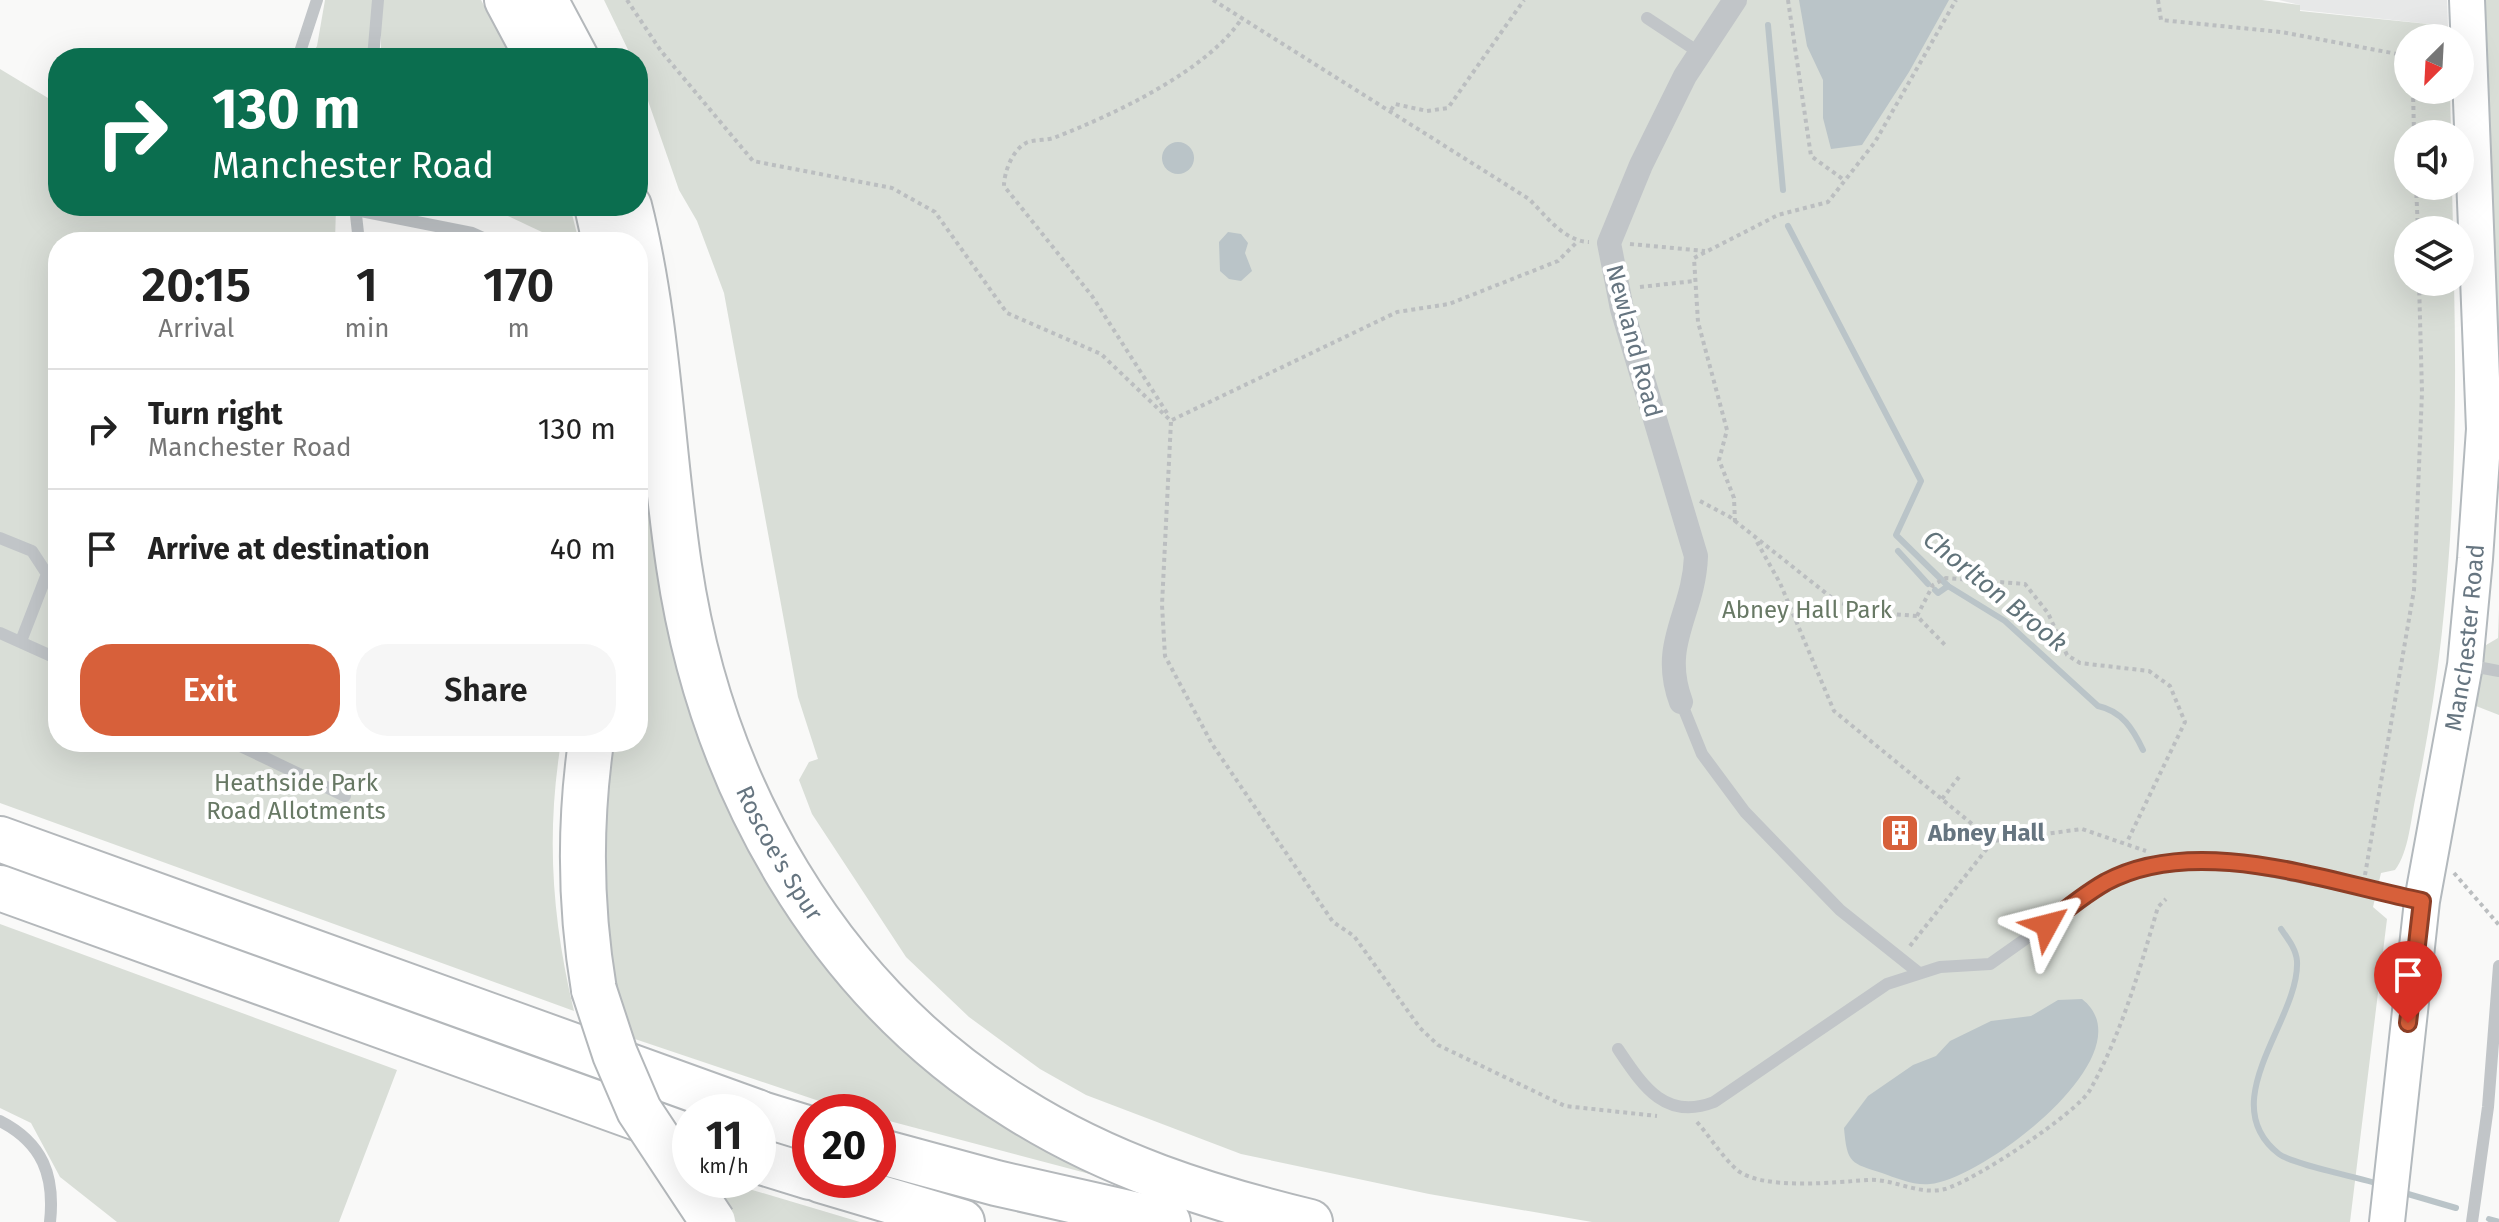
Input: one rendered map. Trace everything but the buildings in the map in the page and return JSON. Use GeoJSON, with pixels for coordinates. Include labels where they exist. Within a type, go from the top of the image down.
{"type":"FeatureCollection","features":[{"type":"Feature","properties":{"kind":"highway"},"geometry":{"type":"LineString","coordinates":[[507,0],[533,48]]}},
{"type":"Feature","properties":{"kind":"highway"},"geometry":{"type":"LineString","coordinates":[[545,0],[571,48]]}},
{"type":"Feature","properties":{"kind":"highway","name":"Roscoe's Spur"},"geometry":{"type":"LineString","coordinates":[[648,303],[655,339],[679,567],[707,695],[730,760],[761,830],[828,937],[920,1034],[1014,1107],[1088,1147],[1174,1184],[1310,1222]]}},
{"type":"Feature","properties":{"kind":"highway"},"geometry":{"type":"LineString","coordinates":[[590,752],[580,863],[584,930],[594,990],[615,1054],[639,1110],[713,1222]]}},
{"type":"Feature","properties":{"kind":"highway"},"geometry":{"type":"LineString","coordinates":[[0,839],[707,1094]]}},
{"type":"Feature","properties":{"kind":"highway"},"geometry":{"type":"LineString","coordinates":[[0,888],[672,1131]]}},
{"type":"Feature","properties":{"kind":"highway"},"geometry":{"type":"LineString","coordinates":[[896,1156],[996,1183],[1168,1222]]}},
{"type":"Feature","properties":{"kind":"highway"},"geometry":{"type":"LineString","coordinates":[[881,1198],[962,1222]]}},
{"type":"Feature","properties":{"kind":"main road","name":"Manchester Road"},"geometry":{"type":"LineString","coordinates":[[2387,1222],[2422,901],[2465,665],[2491,428],[2467,0]]}},
{"type":"Feature","properties":{"kind":"street","name":"Newland Road"},"geometry":{"type":"LineString","coordinates":[[1681,702],[1674,683],[1672,649],[1692,593],[1696,556],[1617,290],[1609,243],[1647,152],[1700,53],[1735,0]]}},
{"type":"Feature","properties":{"kind":"lane"},"geometry":{"type":"LineString","coordinates":[[301,48],[317,0]]}},
{"type":"Feature","properties":{"kind":"lane"},"geometry":{"type":"LineString","coordinates":[[374,48],[378,0]]}},
{"type":"Feature","properties":{"kind":"lane"},"geometry":{"type":"LineString","coordinates":[[1647,18],[1700,53]]}},
{"type":"Feature","properties":{"kind":"lane"},"geometry":{"type":"LineString","coordinates":[[393,216],[467,232]]}},
{"type":"Feature","properties":{"kind":"lane"},"geometry":{"type":"LineString","coordinates":[[0,538],[32,551],[47,574],[21,641]]}},
{"type":"Feature","properties":{"kind":"lane"},"geometry":{"type":"LineString","coordinates":[[0,633],[48,654]]}},
{"type":"Feature","properties":{"kind":"lane"},"geometry":{"type":"LineString","coordinates":[[2465,665],[2499,671]]}},
{"type":"Feature","properties":{"kind":"lane"},"geometry":{"type":"LineString","coordinates":[[1681,702],[1702,754],[1745,812],[1840,910],[1919,973]]}},
{"type":"Feature","properties":{"kind":"lane"},"geometry":{"type":"LineString","coordinates":[[253,752],[345,796]]}},
{"type":"Feature","properties":{"kind":"lane"},"geometry":{"type":"LineString","coordinates":[[1618,1049],[1642,1085],[1658,1097],[1686,1109],[1714,1102],[1887,984],[1940,967],[1990,964],[2107,881],[2168,862],[2212,860],[2422,901]]}},
{"type":"Feature","properties":{"kind":"lane"},"geometry":{"type":"LineString","coordinates":[[2472,1222],[2488,1107],[2499,966]]}},
{"type":"Feature","properties":{"kind":"lane"},"geometry":{"type":"LineString","coordinates":[[0,1121],[14,1128],[41,1153],[53,1196],[50,1222]]}},
{"type":"Feature","properties":{"kind":"path"},"geometry":{"type":"LineString","coordinates":[[627,0],[661,51],[753,161],[892,188],[935,212],[1007,313],[1101,354],[1171,421]]}},
{"type":"Feature","properties":{"kind":"path"},"geometry":{"type":"LineString","coordinates":[[1213,0],[1529,199],[1559,230],[1578,241],[1705,251]]}},
{"type":"Feature","properties":{"kind":"path"},"geometry":{"type":"LineString","coordinates":[[1391,110],[1395,104],[1427,111],[1448,108],[1524,0]]}},
{"type":"Feature","properties":{"kind":"path"},"geometry":{"type":"LineString","coordinates":[[1788,0],[1811,156],[1844,180]]}},
{"type":"Feature","properties":{"kind":"path"},"geometry":{"type":"LineString","coordinates":[[1735,522],[1734,498],[1719,460],[1727,430],[1698,322],[1694,258],[1778,215],[1828,202],[1875,142],[1956,0]]}},
{"type":"Feature","properties":{"kind":"path"},"geometry":{"type":"LineString","coordinates":[[2158,0],[2161,20],[2281,32],[2394,53]]}},
{"type":"Feature","properties":{"kind":"path"},"geometry":{"type":"LineString","coordinates":[[1242,18],[1231,36],[1180,74],[1063,135],[1026,143],[1017,151],[1004,176],[1004,186],[1092,296],[1171,421],[1162,605],[1165,656],[1212,744],[1333,922],[1354,936],[1420,1028],[1438,1045],[1565,1106],[1667,1117]]}},
{"type":"Feature","properties":{"kind":"path"},"geometry":{"type":"LineString","coordinates":[[1171,421],[1397,312],[1449,304],[1558,261],[1578,241]]}},
{"type":"Feature","properties":{"kind":"path"},"geometry":{"type":"LineString","coordinates":[[1617,290],[1694,281]]}},
{"type":"Feature","properties":{"kind":"path"},"geometry":{"type":"LineString","coordinates":[[2362,888],[2374,836],[2414,590],[2422,392],[2419,296]]}},
{"type":"Feature","properties":{"kind":"path"},"geometry":{"type":"LineString","coordinates":[[1678,498],[1708,502],[1837,602],[1879,613],[1917,616],[1945,645]]}},
{"type":"Feature","properties":{"kind":"path"},"geometry":{"type":"LineString","coordinates":[[1757,542],[1780,583],[1834,711],[1993,841]]}},
{"type":"Feature","properties":{"kind":"path"},"geometry":{"type":"LineString","coordinates":[[1901,957],[1993,841],[2082,829],[2127,842],[2185,722],[2170,686],[2149,671],[2080,663],[2067,655],[2048,613],[2025,584],[1946,578],[1933,585],[1917,616]]}},
{"type":"Feature","properties":{"kind":"path"},"geometry":{"type":"LineString","coordinates":[[1942,799],[1959,777]]}},
{"type":"Feature","properties":{"kind":"path"},"geometry":{"type":"LineString","coordinates":[[1696,1120],[1738,1171],[1760,1178],[1824,1184],[1873,1180],[1929,1190],[1944,1189],[1974,1178],[2004,1160],[2089,1093],[2141,969],[2158,907],[2166,899]]}},
{"type":"Feature","properties":{"kind":"shaded area"},"geometry":{"type":"Polygon","coordinates":[[[1799,0],[1949,0],[1909,72],[1862,145],[1831,149],[1823,118],[1823,80],[1807,46],[1799,0]]]}},
{"type":"Feature","properties":{"kind":"shaded area"},"geometry":{"type":"Polygon","coordinates":[[[2279,0],[2447,0],[2448,24],[2300,10],[2300,5],[2279,0]]]}},
{"type":"Feature","properties":{"kind":"shaded area"},"geometry":{"type":"Polygon","coordinates":[[[1178,142],[1189,147],[1194,158],[1189,169],[1178,174],[1167,169],[1162,158],[1167,147],[1178,142]]]}},
{"type":"Feature","properties":{"kind":"shaded area"},"geometry":{"type":"Polygon","coordinates":[[[1228,232],[1241,234],[1248,243],[1245,253],[1252,271],[1241,281],[1229,279],[1220,271],[1219,242],[1228,232]]]}},
{"type":"Feature","properties":{"kind":"shaded area"},"geometry":{"type":"Polygon","coordinates":[[[2082,999],[2097,1022],[2095,1050],[2078,1080],[2051,1110],[2019,1138],[1985,1161],[1954,1177],[1930,1184],[1906,1181],[1863,1167],[1852,1160],[1844,1128],[1868,1096],[1913,1065],[1936,1056],[1950,1041],[1991,1021],[2031,1016],[2058,1000],[2082,999]]]}},
{"type":"Feature","properties":{"kind":"green space"},"geometry":{"type":"Polygon","coordinates":[[[325,0],[373,0],[369,48],[317,46],[325,0]]]}},
{"type":"Feature","properties":{"kind":"green space"},"geometry":{"type":"Polygon","coordinates":[[[381,0],[481,0],[507,48],[381,48],[381,0]]]}},
{"type":"Feature","properties":{"kind":"green space","name":"Abney Hall Park"},"geometry":{"type":"Polygon","coordinates":[[[604,0],[2262,0],[2300,5],[2300,11],[2428,24],[2394,24],[2394,104],[2450,104],[2451,120],[2394,120],[2394,200],[2452,200],[2453,216],[2394,216],[2394,296],[2454,296],[2455,411],[2450,539],[2438,668],[2406,844],[2395,870],[2381,873],[2373,907],[2387,919],[2350,1222],[1592,1222],[1429,1194],[1241,1154],[1086,1095],[1040,1069],[969,1017],[906,957],[812,814],[799,780],[809,762],[818,759],[798,697],[724,293],[697,221],[679,190],[648,101],[648,48],[627,48],[604,0]]]}},
{"type":"Feature","properties":{"kind":"green space"},"geometry":{"type":"Polygon","coordinates":[[[2478,0],[2499,0],[2499,372],[2496,370],[2478,0]]]}},
{"type":"Feature","properties":{"kind":"green space","name":"Heathside Park Road Allotments"},"geometry":{"type":"Polygon","coordinates":[[[0,69],[48,98],[48,216],[336,216],[335,232],[48,232],[48,752],[560,752],[554,811],[554,877],[556,910],[574,1011],[0,803],[0,69]]]}},
{"type":"Feature","properties":{"kind":"green space"},"geometry":{"type":"Polygon","coordinates":[[[508,216],[572,216],[576,232],[542,232],[508,216]]]}},
{"type":"Feature","properties":{"kind":"green space"},"geometry":{"type":"Polygon","coordinates":[[[648,403],[673,608],[803,923],[1158,1192],[896,1123],[896,1094],[798,1094],[623,1035],[599,931],[606,752],[648,752],[648,403]]]}},
{"type":"Feature","properties":{"kind":"green space"},"geometry":{"type":"Polygon","coordinates":[[[2499,609],[2499,715],[2476,706],[2481,648],[2498,638],[2499,609]]]}},
{"type":"Feature","properties":{"kind":"green space"},"geometry":{"type":"Polygon","coordinates":[[[0,924],[397,1070],[339,1222],[117,1222],[60,1177],[31,1123],[0,1108],[0,924]]]}},
{"type":"Feature","properties":{"kind":"green space"},"geometry":{"type":"Polygon","coordinates":[[[776,1197],[860,1222],[736,1222],[716,1198],[776,1197]]]}},
{"type":"Feature","properties":{"kind":"waterway","name":"Chorlton Brook"},"geometry":{"type":"LineString","coordinates":[[1768,25],[1783,190]]}},
{"type":"Feature","properties":{"kind":"waterway","name":"Chorlton Brook"},"geometry":{"type":"LineString","coordinates":[[1788,226],[1921,481],[1896,535],[1948,586],[2005,621],[2098,706],[2120,717],[2131,728],[2143,750]]}},
{"type":"Feature","properties":{"kind":"waterway"},"geometry":{"type":"LineString","coordinates":[[1898,551],[1928,584]]}},
{"type":"Feature","properties":{"kind":"waterway"},"geometry":{"type":"LineString","coordinates":[[1935,590],[1938,593],[1948,586]]}},
{"type":"Feature","properties":{"kind":"waterway","name":"Chorlton Brook"},"geometry":{"type":"LineString","coordinates":[[2281,929],[2297,961],[2286,1009],[2256,1086],[2254,1110],[2261,1133],[2286,1158],[2372,1182]]}},
{"type":"Feature","properties":{"kind":"waterway","name":"Chorlton Brook"},"geometry":{"type":"LineString","coordinates":[[2408,1194],[2456,1208]]}},
{"type":"Feature","properties":{"kind":"waterway","name":"Chorlton Brook"},"geometry":{"type":"LineString","coordinates":[[2489,1219],[2499,1222]]}},
{"type":"Feature","properties":{"kind":"place","name":"Abney Hall"},"geometry":{"type":"Point","coordinates":[1900,833]}},
{"type":"Feature","properties":{"kind":"route"},"geometry":{"type":"LineString","coordinates":[[2047,925],[2107,881],[2168,862],[2212,860],[2302,875],[2422,901],[2408,1023]]}}]}
